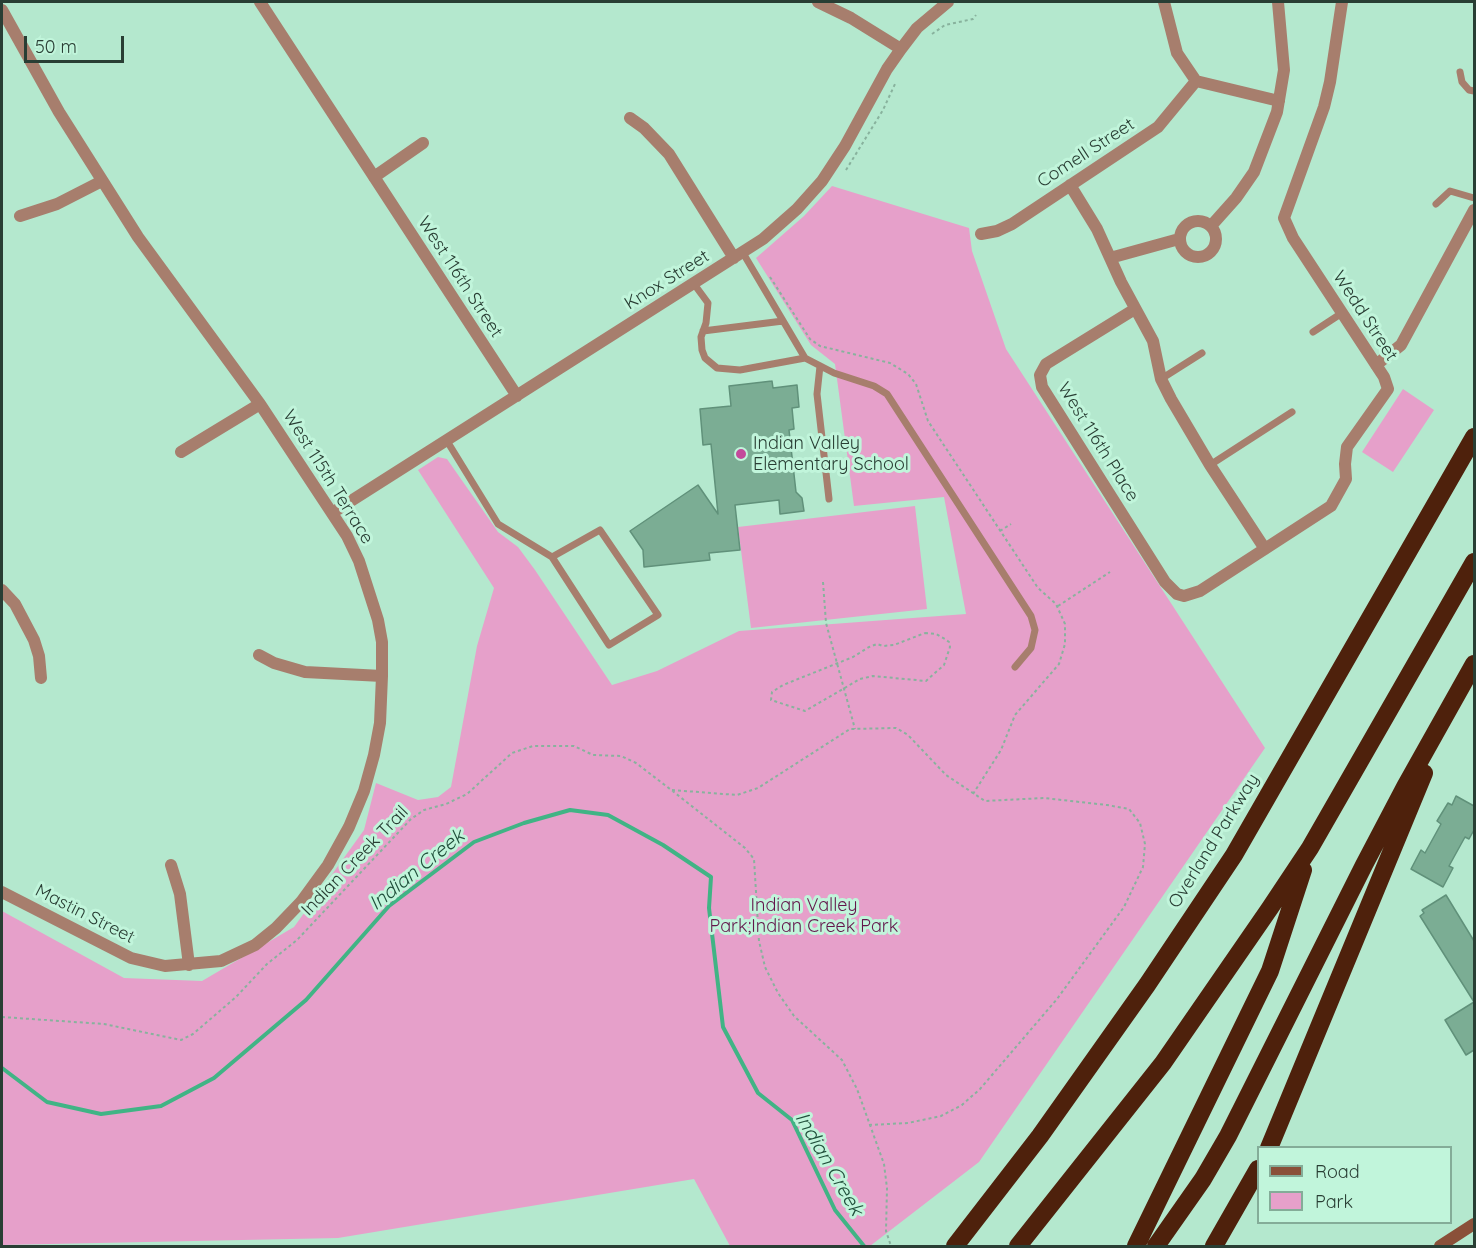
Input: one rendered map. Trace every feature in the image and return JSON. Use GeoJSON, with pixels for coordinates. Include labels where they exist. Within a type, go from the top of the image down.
{"type":"FeatureCollection","features":[{"type":"Feature","properties":{"kind":"highway","name":"Overland Parkway"},"geometry":{"type":"LineString","coordinates":[[956,1246],[1040,1136],[1147,985],[1234,855],[1474,437]]}},
{"type":"Feature","properties":{"kind":"highway"},"geometry":{"type":"LineString","coordinates":[[1018,1246],[1163,1063],[1310,848],[1474,562]]}},
{"type":"Feature","properties":{"kind":"highway"},"geometry":{"type":"LineString","coordinates":[[1156,1246],[1203,1179],[1228,1136],[1405,787],[1474,664]]}},
{"type":"Feature","properties":{"kind":"highway"},"geometry":{"type":"LineString","coordinates":[[1270,1146],[1453,702]]}},
{"type":"Feature","properties":{"kind":"highway"},"geometry":{"type":"LineString","coordinates":[[1136,1246],[1270,970],[1310,848]]}},
{"type":"Feature","properties":{"kind":"highway"},"geometry":{"type":"LineString","coordinates":[[1214,1246],[1257,1170]]}},
{"type":"Feature","properties":{"kind":"main road"},"geometry":{"type":"LineString","coordinates":[[1440,1246],[1474,1224]]}},
{"type":"Feature","properties":{"kind":"street","name":"West 116th Street"},"geometry":{"type":"LineString","coordinates":[[260,2],[517,396]]}},
{"type":"Feature","properties":{"kind":"street"},"geometry":{"type":"LineString","coordinates":[[818,2],[851,18],[901,49]]}},
{"type":"Feature","properties":{"kind":"street","name":"Knox Street"},"geometry":{"type":"LineString","coordinates":[[332,513],[738,256],[776,228],[822,181],[901,49],[917,28],[948,2]]}},
{"type":"Feature","properties":{"kind":"street"},"geometry":{"type":"LineString","coordinates":[[1164,2],[1177,53],[1196,81],[1279,101]]}},
{"type":"Feature","properties":{"kind":"street"},"geometry":{"type":"LineString","coordinates":[[1211,226],[1236,198],[1254,172],[1274,121],[1284,70],[1278,2]]}},
{"type":"Feature","properties":{"kind":"street","name":"Wedd Street"},"geometry":{"type":"LineString","coordinates":[[1177,594],[1184,596],[1200,591],[1330,506],[1346,479],[1347,447],[1388,389],[1384,377],[1293,238],[1284,218],[1324,107],[1332,72],[1342,2]]}},
{"type":"Feature","properties":{"kind":"street","name":"West 115th Terrace"},"geometry":{"type":"LineString","coordinates":[[2,10],[59,112],[138,237],[260,404],[332,513],[359,561],[370,589],[382,642],[380,723],[364,791],[349,827],[316,882]]}},
{"type":"Feature","properties":{"kind":"street","name":"Comell Street"},"geometry":{"type":"LineString","coordinates":[[981,234],[997,231],[1012,224],[1158,127],[1196,81]]}},
{"type":"Feature","properties":{"kind":"street"},"geometry":{"type":"LineString","coordinates":[[630,118],[644,128],[669,154],[738,256]]}},
{"type":"Feature","properties":{"kind":"street"},"geometry":{"type":"LineString","coordinates":[[374,177],[423,143]]}},
{"type":"Feature","properties":{"kind":"street"},"geometry":{"type":"LineString","coordinates":[[20,216],[57,204],[102,181]]}},
{"type":"Feature","properties":{"kind":"street"},"geometry":{"type":"LineString","coordinates":[[1070,185],[1097,229],[1153,341],[1161,379],[1171,399],[1210,465],[1265,549]]}},
{"type":"Feature","properties":{"kind":"street"},"geometry":{"type":"LineString","coordinates":[[1376,366],[1401,345],[1474,210]]}},
{"type":"Feature","properties":{"kind":"street"},"geometry":{"type":"LineString","coordinates":[[1190,222],[1205,222],[1211,226],[1216,239],[1211,252],[1198,258],[1184,252],[1179,239],[1180,232],[1190,222]]}},
{"type":"Feature","properties":{"kind":"street"},"geometry":{"type":"LineString","coordinates":[[1110,258],[1179,239]]}},
{"type":"Feature","properties":{"kind":"street","name":"West 116th Place"},"geometry":{"type":"LineString","coordinates":[[1136,309],[1046,364],[1040,375],[1042,387],[1165,582],[1177,594]]}},
{"type":"Feature","properties":{"kind":"street","name":"West 115th Terrace"},"geometry":{"type":"LineString","coordinates":[[181,452],[260,404]]}},
{"type":"Feature","properties":{"kind":"street"},"geometry":{"type":"LineString","coordinates":[[2,590],[15,604],[34,640],[39,656],[41,678]]}},
{"type":"Feature","properties":{"kind":"street"},"geometry":{"type":"LineString","coordinates":[[259,655],[274,663],[305,672],[382,676]]}},
{"type":"Feature","properties":{"kind":"street"},"geometry":{"type":"LineString","coordinates":[[171,865],[180,894],[189,965]]}},
{"type":"Feature","properties":{"kind":"street","name":"Mastin Street"},"geometry":{"type":"LineString","coordinates":[[2,892],[131,958],[165,966],[221,961],[255,945],[276,928],[301,902],[316,882]]}},
{"type":"Feature","properties":{"kind":"lane"},"geometry":{"type":"LineString","coordinates":[[1460,72],[1462,82],[1469,90],[1474,91]]}},
{"type":"Feature","properties":{"kind":"lane"},"geometry":{"type":"LineString","coordinates":[[1436,204],[1450,191],[1474,198]]}},
{"type":"Feature","properties":{"kind":"lane"},"geometry":{"type":"LineString","coordinates":[[738,256],[783,321],[805,358],[834,373],[874,386],[886,394],[1031,616],[1035,630],[1031,648],[1015,667]]}},
{"type":"Feature","properties":{"kind":"lane"},"geometry":{"type":"LineString","coordinates":[[694,284],[708,303],[701,337],[705,358],[717,368],[740,370],[805,358]]}},
{"type":"Feature","properties":{"kind":"lane"},"geometry":{"type":"LineString","coordinates":[[1313,332],[1342,313]]}},
{"type":"Feature","properties":{"kind":"lane"},"geometry":{"type":"LineString","coordinates":[[704,331],[783,321]]}},
{"type":"Feature","properties":{"kind":"lane"},"geometry":{"type":"LineString","coordinates":[[1161,379],[1202,353]]}},
{"type":"Feature","properties":{"kind":"lane"},"geometry":{"type":"LineString","coordinates":[[820,366],[817,394],[829,499]]}},
{"type":"Feature","properties":{"kind":"lane"},"geometry":{"type":"LineString","coordinates":[[1210,465],[1292,412]]}},
{"type":"Feature","properties":{"kind":"lane"},"geometry":{"type":"LineString","coordinates":[[447,441],[498,524],[552,557],[609,645],[658,615],[600,530],[552,557]]}},
{"type":"Feature","properties":{"kind":"path"},"geometry":{"type":"LineString","coordinates":[[768,273],[810,339],[820,346],[890,363],[908,374],[916,384],[928,421],[1038,588],[1058,606],[1065,624],[1065,644],[1059,664],[1015,715],[1001,750],[972,794]]}},
{"type":"Feature","properties":{"kind":"path"},"geometry":{"type":"LineString","coordinates":[[1000,531],[1011,524]]}},
{"type":"Feature","properties":{"kind":"path"},"geometry":{"type":"LineString","coordinates":[[1058,606],[1110,572]]}},
{"type":"Feature","properties":{"kind":"path"},"geometry":{"type":"LineString","coordinates":[[823,582],[826,623],[855,729]]}},
{"type":"Feature","properties":{"kind":"path"},"geometry":{"type":"LineString","coordinates":[[925,633],[936,634],[949,642],[950,647],[944,665],[926,681],[873,676],[860,679],[805,711],[771,700],[772,692],[783,685],[837,664],[878,644],[894,645],[925,633]]}},
{"type":"Feature","properties":{"kind":"path"},"geometry":{"type":"LineString","coordinates":[[670,789],[737,795],[758,788],[850,729],[896,728],[908,735],[946,775],[985,801],[1044,798],[1129,809],[1140,823],[1144,844],[1143,867],[1124,907],[1057,999],[980,1089],[962,1105],[941,1116],[908,1123],[869,1125]]}},
{"type":"Feature","properties":{"kind":"path","name":"Indian Creek Trail"},"geometry":{"type":"LineString","coordinates":[[2,1017],[104,1024],[181,1040],[194,1034],[236,997],[267,964],[297,940],[411,819],[424,810],[446,804],[467,794],[512,753],[522,748],[574,746],[593,755],[621,756],[670,789],[745,848],[754,859],[759,941],[765,967],[778,993],[794,1016],[842,1060],[857,1089],[869,1125],[878,1143],[886,1175],[886,1231],[891,1246]]}},
{"type":"Feature","properties":{"kind":"green space","name":"Indian Valley Park;Indian Creek Park"},"geometry":{"type":"Polygon","coordinates":[[[832,186],[969,228],[972,251],[1006,349],[1265,748],[979,1162],[870,1246],[730,1246],[694,1179],[338,1238],[2,1245],[2,911],[124,978],[202,981],[294,927],[364,830],[376,783],[418,800],[438,797],[451,787],[477,646],[494,588],[418,470],[438,457],[447,459],[498,532],[518,547],[535,570],[612,685],[657,671],[739,631],[966,614],[944,497],[854,506],[835,364],[811,345],[756,258],[804,216],[832,186]]]}},
{"type":"Feature","properties":{"kind":"green space"},"geometry":{"type":"Polygon","coordinates":[[[1403,389],[1434,410],[1393,472],[1362,452],[1403,389]]]}},
{"type":"Feature","properties":{"kind":"green space"},"geometry":{"type":"Polygon","coordinates":[[[915,506],[927,609],[751,628],[738,527],[915,506]]]}},
{"type":"Feature","properties":{"kind":"building","name":"Indian Valley Elementary School"},"geometry":{"type":"Polygon","coordinates":[[[772,381],[773,388],[797,385],[799,407],[792,408],[794,429],[789,430],[796,492],[802,498],[804,511],[780,514],[779,500],[735,505],[740,550],[709,553],[710,560],[644,567],[643,550],[630,531],[698,485],[718,514],[711,444],[703,445],[700,409],[731,406],[729,386],[772,381]]]}},
{"type":"Feature","properties":{"kind":"building"},"geometry":{"type":"Polygon","coordinates":[[[1456,796],[1474,806],[1474,830],[1469,839],[1465,837],[1449,866],[1453,868],[1443,887],[1411,869],[1421,850],[1425,853],[1441,824],[1437,821],[1448,803],[1452,805],[1456,796]]]}},
{"type":"Feature","properties":{"kind":"building"},"geometry":{"type":"Polygon","coordinates":[[[1446,895],[1474,941],[1474,1002],[1420,916],[1424,913],[1422,910],[1446,895]]]}},
{"type":"Feature","properties":{"kind":"building"},"geometry":{"type":"Polygon","coordinates":[[[1474,1002],[1474,1050],[1466,1055],[1445,1020],[1474,1002]]]}},
{"type":"Feature","properties":{"kind":"waterway","name":"Indian Creek"},"geometry":{"type":"LineString","coordinates":[[2,1068],[47,1102],[101,1114],[161,1106],[214,1078],[306,1000],[389,906],[474,842],[524,823],[570,810],[608,815],[663,845],[711,877],[709,908],[723,1027],[758,1093],[792,1120],[835,1210],[864,1246]]}},
{"type":"Feature","properties":{"kind":"place","name":"Indian Valley Elementary School"},"geometry":{"type":"Point","coordinates":[741,454]}}]}
